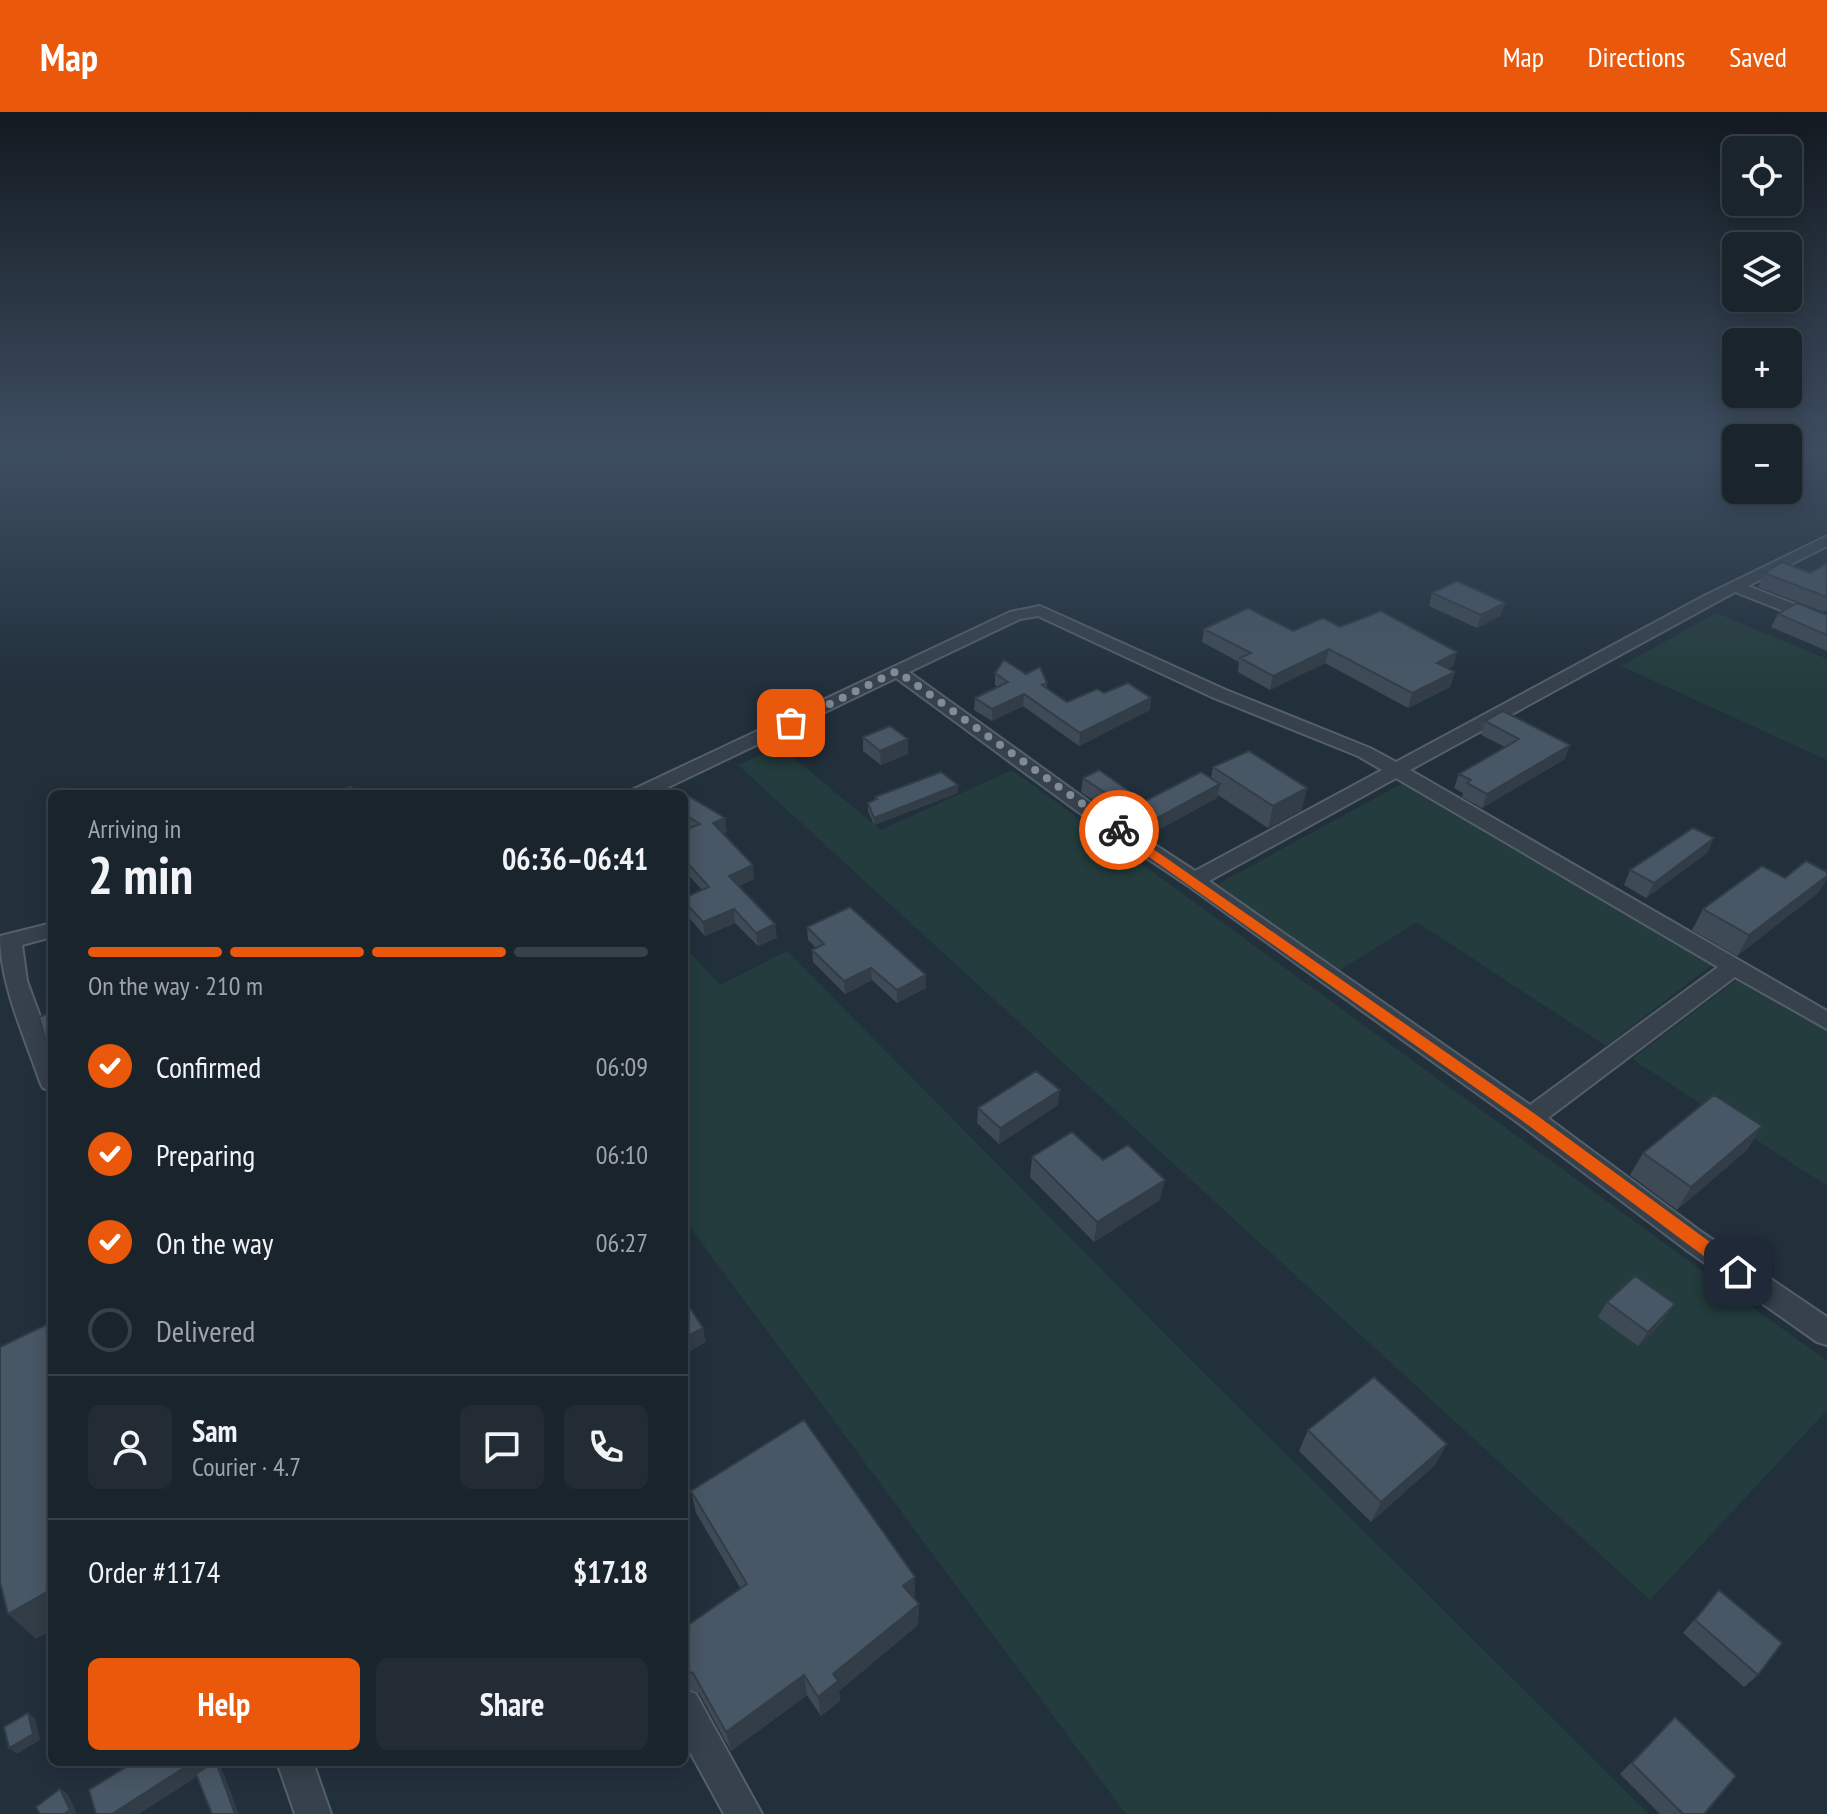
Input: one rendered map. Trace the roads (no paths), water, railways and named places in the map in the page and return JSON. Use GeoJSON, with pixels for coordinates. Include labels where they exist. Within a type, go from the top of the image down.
{"type":"FeatureCollection","features":[{"type":"Feature","properties":{"kind":"street"},"geometry":{"type":"LineString","coordinates":[[1194,880],[1827,540]]}},
{"type":"Feature","properties":{"kind":"street"},"geometry":{"type":"LineString","coordinates":[[1736,587],[1827,623]]}},
{"type":"Feature","properties":{"kind":"street"},"geometry":{"type":"LineString","coordinates":[[647,790],[1016,615],[1040,611],[1220,694],[1364,752],[1827,1021]]}},
{"type":"Feature","properties":{"kind":"street"},"geometry":{"type":"LineString","coordinates":[[897,671],[1084,807],[1194,880],[1530,1118],[1694,1241],[1827,1333]]}},
{"type":"Feature","properties":{"kind":"street"},"geometry":{"type":"LineString","coordinates":[[48,931],[6,942],[8,985],[48,1073]]}},
{"type":"Feature","properties":{"kind":"street"},"geometry":{"type":"LineString","coordinates":[[1530,1118],[1732,968]]}},
{"type":"Feature","properties":{"kind":"street"},"geometry":{"type":"LineString","coordinates":[[688,1713],[744,1814]]}},
{"type":"Feature","properties":{"kind":"street"},"geometry":{"type":"LineString","coordinates":[[296,1766],[313,1814]]}}]}
